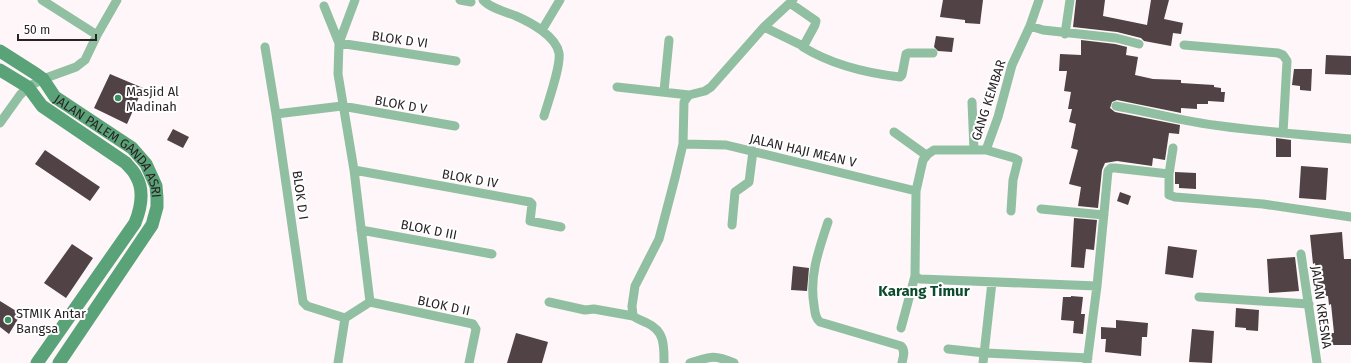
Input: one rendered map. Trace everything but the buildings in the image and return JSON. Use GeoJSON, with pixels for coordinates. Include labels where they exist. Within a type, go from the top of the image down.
{"type":"FeatureCollection","features":[{"type":"Feature","properties":{"kind":"street"},"geometry":{"type":"LineString","coordinates":[[42,0],[97,35]]}},
{"type":"Feature","properties":{"kind":"street"},"geometry":{"type":"LineString","coordinates":[[0,123],[20,95],[28,87],[43,79],[76,67],[85,60],[116,0]]}},
{"type":"Feature","properties":{"kind":"street"},"geometry":{"type":"LineString","coordinates":[[338,363],[345,318],[370,302],[354,170],[342,106],[338,74],[340,43],[355,0]]}},
{"type":"Feature","properties":{"kind":"street"},"geometry":{"type":"LineString","coordinates":[[460,0],[471,2]]}},
{"type":"Feature","properties":{"kind":"street"},"geometry":{"type":"LineString","coordinates":[[483,0],[488,5],[529,21],[542,30],[555,44],[559,52],[559,62],[544,116]]}},
{"type":"Feature","properties":{"kind":"street"},"geometry":{"type":"LineString","coordinates":[[542,30],[560,0]]}},
{"type":"Feature","properties":{"kind":"street","name":"GANG KEMBAR"},"geometry":{"type":"LineString","coordinates":[[926,155],[934,150],[986,150],[998,117],[1012,65],[1030,26],[1039,0]]}},
{"type":"Feature","properties":{"kind":"street"},"geometry":{"type":"LineString","coordinates":[[1065,34],[1070,0]]}},
{"type":"Feature","properties":{"kind":"street"},"geometry":{"type":"LineString","coordinates":[[617,87],[664,91],[689,95],[705,91],[711,88],[764,28],[791,2],[816,21],[803,46]]}},
{"type":"Feature","properties":{"kind":"street"},"geometry":{"type":"LineString","coordinates":[[324,6],[340,43]]}},
{"type":"Feature","properties":{"kind":"street"},"geometry":{"type":"LineString","coordinates":[[1030,26],[1065,34],[1116,38],[1139,44]]}},
{"type":"Feature","properties":{"kind":"street"},"geometry":{"type":"LineString","coordinates":[[764,28],[803,46],[818,56],[837,63],[860,69],[900,76],[902,75],[906,54],[934,54]]}},
{"type":"Feature","properties":{"kind":"street"},"geometry":{"type":"LineString","coordinates":[[664,91],[669,40]]}},
{"type":"Feature","properties":{"kind":"street","name":"BLOK D VI"},"geometry":{"type":"LineString","coordinates":[[340,43],[456,61]]}},
{"type":"Feature","properties":{"kind":"street"},"geometry":{"type":"LineString","coordinates":[[1184,45],[1278,53],[1283,55],[1287,61],[1283,133]]}},
{"type":"Feature","properties":{"kind":"street","name":"BLOK D I"},"geometry":{"type":"LineString","coordinates":[[264,47],[276,114],[303,302],[306,306],[345,318]]}},
{"type":"Feature","properties":{"kind":"street","name":"JALAN PALEM GANDA ASRI"},"geometry":{"type":"LineString","coordinates":[[0,51],[43,79],[55,97],[132,148],[146,164],[156,186],[157,207],[152,225],[59,363]]}},
{"type":"Feature","properties":{"kind":"street","name":"JALAN PALEM GANDA ASRI"},"geometry":{"type":"LineString","coordinates":[[0,70],[28,87],[42,106],[126,163],[137,176],[141,192],[141,209],[135,223],[37,363]]}},
{"type":"Feature","properties":{"kind":"street"},"geometry":{"type":"LineString","coordinates":[[633,316],[632,306],[635,286],[659,239],[683,144],[684,102],[689,95]]}},
{"type":"Feature","properties":{"kind":"street"},"geometry":{"type":"LineString","coordinates":[[42,106],[55,97]]}},
{"type":"Feature","properties":{"kind":"street"},"geometry":{"type":"LineString","coordinates":[[972,102],[974,150]]}},
{"type":"Feature","properties":{"kind":"street","name":"BLOK D V"},"geometry":{"type":"LineString","coordinates":[[276,114],[342,106],[455,126]]}},
{"type":"Feature","properties":{"kind":"street"},"geometry":{"type":"LineString","coordinates":[[1116,106],[1149,112],[1169,118],[1220,126],[1351,139]]}},
{"type":"Feature","properties":{"kind":"street"},"geometry":{"type":"LineString","coordinates":[[894,132],[926,155],[923,160],[916,191],[915,276],[901,328]]}},
{"type":"Feature","properties":{"kind":"street","name":"JALAN HAJI MEAN V"},"geometry":{"type":"LineString","coordinates":[[683,144],[726,145],[916,191]]}},
{"type":"Feature","properties":{"kind":"street"},"geometry":{"type":"LineString","coordinates":[[1173,148],[1169,174],[1169,195],[1175,197],[1263,204],[1351,217]]}},
{"type":"Feature","properties":{"kind":"street"},"geometry":{"type":"LineString","coordinates":[[986,150],[1018,160],[1013,180],[1011,211]]}},
{"type":"Feature","properties":{"kind":"street"},"geometry":{"type":"LineString","coordinates":[[732,225],[735,192],[749,182],[753,151]]}},
{"type":"Feature","properties":{"kind":"street"},"geometry":{"type":"LineString","coordinates":[[948,349],[985,354],[1087,360],[1097,286],[1108,171],[1111,168],[1115,168],[1169,174]]}},
{"type":"Feature","properties":{"kind":"street","name":"BLOK D IV"},"geometry":{"type":"LineString","coordinates":[[354,170],[530,202],[532,204],[530,222],[561,227]]}},
{"type":"Feature","properties":{"kind":"street"},"geometry":{"type":"LineString","coordinates":[[1041,209],[1104,215]]}},
{"type":"Feature","properties":{"kind":"street"},"geometry":{"type":"LineString","coordinates":[[828,222],[815,261],[813,277],[812,296],[817,320],[903,348],[904,353],[902,363]]}},
{"type":"Feature","properties":{"kind":"street","name":"BLOK D III"},"geometry":{"type":"LineString","coordinates":[[361,230],[492,254]]}},
{"type":"Feature","properties":{"kind":"street","name":"JALAN KRESNA"},"geometry":{"type":"LineString","coordinates":[[1301,254],[1318,363]]}},
{"type":"Feature","properties":{"kind":"street"},"geometry":{"type":"LineString","coordinates":[[915,276],[920,279],[1097,286]]}},
{"type":"Feature","properties":{"kind":"street"},"geometry":{"type":"LineString","coordinates":[[983,363],[992,282]]}},
{"type":"Feature","properties":{"kind":"street"},"geometry":{"type":"LineString","coordinates":[[1199,297],[1309,304]]}},
{"type":"Feature","properties":{"kind":"street","name":"BLOK D II"},"geometry":{"type":"LineString","coordinates":[[370,302],[473,324],[476,329],[469,363]]}},
{"type":"Feature","properties":{"kind":"street"},"geometry":{"type":"LineString","coordinates":[[549,302],[585,310],[597,309],[633,316],[638,320],[648,323],[658,331],[662,337],[664,363]]}},
{"type":"Feature","properties":{"kind":"street"},"geometry":{"type":"LineString","coordinates":[[692,363],[712,357],[718,357],[734,363]]}},
{"type":"Feature","properties":{"kind":"place","name":"Masjid Al Madinah"},"geometry":{"type":"Point","coordinates":[118,98]}},
{"type":"Feature","properties":{"kind":"place","name":"STMIK Antar Bangsa"},"geometry":{"type":"Point","coordinates":[8,320]}},
{"type":"Feature","properties":{"kind":"district","name":"Karang Timur"},"geometry":{"type":"Point","coordinates":[924,291]}}]}
